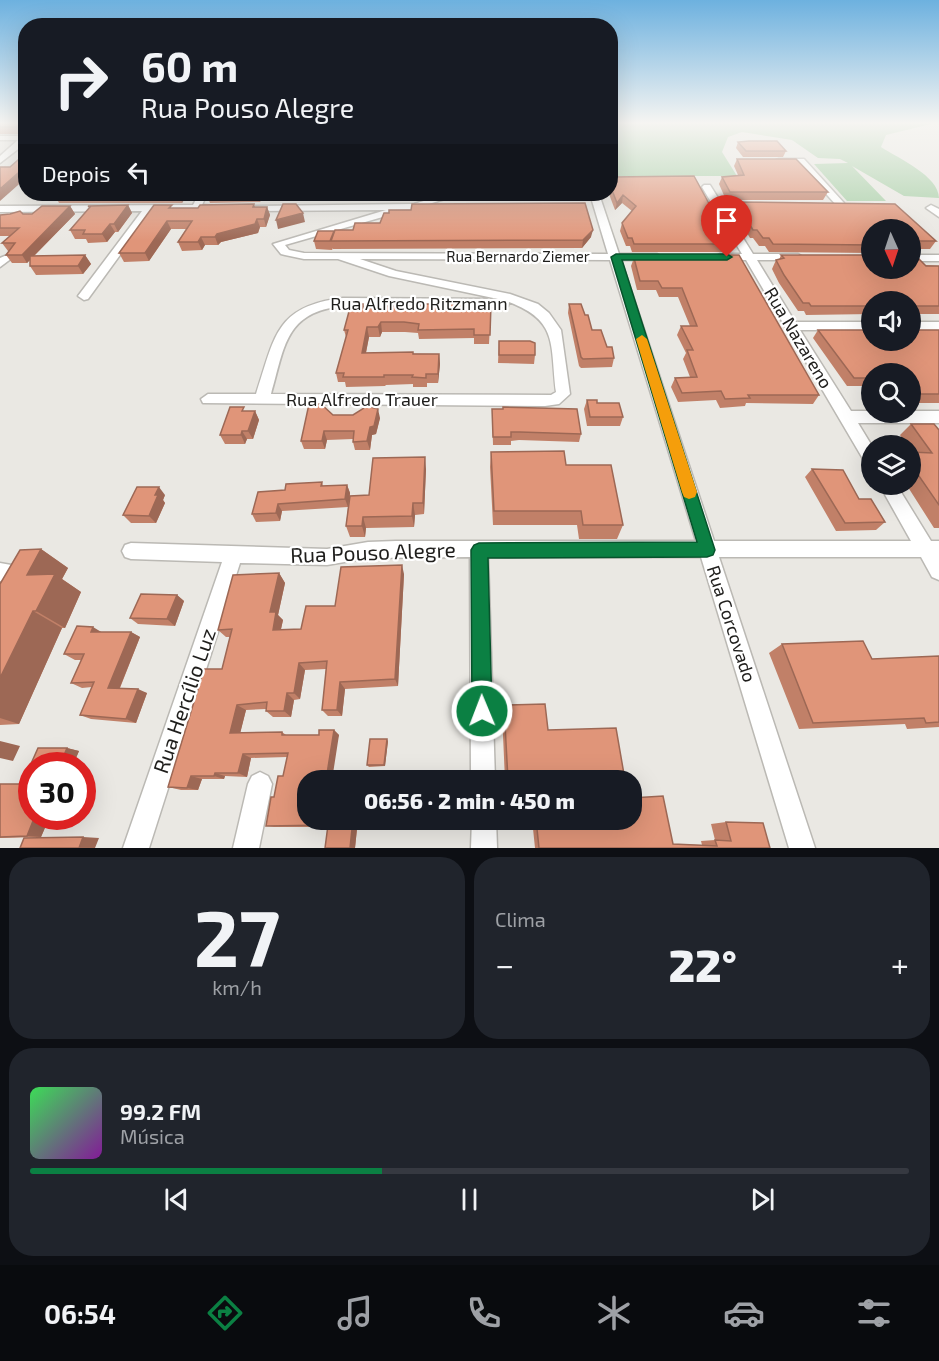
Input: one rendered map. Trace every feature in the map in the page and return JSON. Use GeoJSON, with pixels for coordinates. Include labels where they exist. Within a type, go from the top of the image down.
{"type":"FeatureCollection","features":[{"type":"Feature","properties":{"kind":"street"},"geometry":{"type":"LineString","coordinates":[[770,162],[783,162]]}},
{"type":"Feature","properties":{"kind":"street"},"geometry":{"type":"LineString","coordinates":[[802,162],[846,205],[830,205]]}},
{"type":"Feature","properties":{"kind":"street","name":"Rua Nazareno"},"geometry":{"type":"LineString","coordinates":[[707,186],[724,205],[750,257],[861,441]]}},
{"type":"Feature","properties":{"kind":"street"},"geometry":{"type":"LineString","coordinates":[[196,208],[200,201]]}},
{"type":"Feature","properties":{"kind":"street"},"geometry":{"type":"LineString","coordinates":[[278,244],[288,234],[409,201]]}},
{"type":"Feature","properties":{"kind":"street"},"geometry":{"type":"LineString","coordinates":[[278,244],[430,201]]}},
{"type":"Feature","properties":{"kind":"street","name":"Rua Corcovado"},"geometry":{"type":"LineString","coordinates":[[595,201],[616,257],[802,848]]}},
{"type":"Feature","properties":{"kind":"street"},"geometry":{"type":"LineString","coordinates":[[240,208],[455,206]]}},
{"type":"Feature","properties":{"kind":"street"},"geometry":{"type":"LineString","coordinates":[[84,297],[149,208]]}},
{"type":"Feature","properties":{"kind":"street"},"geometry":{"type":"LineString","coordinates":[[0,209],[218,208]]}},
{"type":"Feature","properties":{"kind":"street","name":"Rua Bernardo Ziemer"},"geometry":{"type":"LineString","coordinates":[[278,244],[290,254],[342,257],[672,257]]}},
{"type":"Feature","properties":{"kind":"street","name":"Rua Alfredo Trauer"},"geometry":{"type":"LineString","coordinates":[[208,399],[545,400],[557,391],[564,390],[552,325],[541,312],[528,303],[393,274],[342,257]]}},
{"type":"Feature","properties":{"kind":"street"},"geometry":{"type":"LineString","coordinates":[[705,257],[805,258]]}},
{"type":"Feature","properties":{"kind":"street"},"geometry":{"type":"LineString","coordinates":[[921,258],[939,258]]}},
{"type":"Feature","properties":{"kind":"street"},"geometry":{"type":"LineString","coordinates":[[430,303],[443,296],[445,289],[441,284]]}},
{"type":"Feature","properties":{"kind":"street"},"geometry":{"type":"LineString","coordinates":[[463,303],[474,299],[474,293],[469,290]]}},
{"type":"Feature","properties":{"kind":"street","name":"Rua Alfredo Ritzmann"},"geometry":{"type":"LineString","coordinates":[[262,399],[287,328],[302,312],[318,305],[334,302],[528,303]]}},
{"type":"Feature","properties":{"kind":"street"},"geometry":{"type":"LineString","coordinates":[[791,326],[861,326]]}},
{"type":"Feature","properties":{"kind":"street"},"geometry":{"type":"LineString","coordinates":[[921,326],[939,326]]}},
{"type":"Feature","properties":{"kind":"street"},"geometry":{"type":"LineString","coordinates":[[846,417],[939,417]]}},
{"type":"Feature","properties":{"kind":"street"},"geometry":{"type":"LineString","coordinates":[[895,495],[933,549],[939,571]]}},
{"type":"Feature","properties":{"kind":"street","name":"Rua Pouso Alegre"},"geometry":{"type":"LineString","coordinates":[[131,551],[327,557],[377,550],[933,549]]}},
{"type":"Feature","properties":{"kind":"street"},"geometry":{"type":"LineString","coordinates":[[479,550],[483,770]]}},
{"type":"Feature","properties":{"kind":"street","name":"Rua Hercílio Luz"},"geometry":{"type":"LineString","coordinates":[[136,848],[234,554]]}},
{"type":"Feature","properties":{"kind":"street"},"geometry":{"type":"LineString","coordinates":[[0,572],[10,572],[17,579],[0,613]]}},
{"type":"Feature","properties":{"kind":"street"},"geometry":{"type":"LineString","coordinates":[[246,848],[260,784]]}},
{"type":"Feature","properties":{"kind":"street"},"geometry":{"type":"LineString","coordinates":[[484,830],[484,848]]}},
{"type":"Feature","properties":{"kind":"green space"},"geometry":{"type":"Polygon","coordinates":[[[618,162],[728,162],[737,176],[618,176],[618,162]]]}},
{"type":"Feature","properties":{"kind":"green space"},"geometry":{"type":"Polygon","coordinates":[[[845,162],[906,162],[932,182],[939,198],[904,196],[852,166],[886,201],[847,201],[814,164],[848,163],[845,162]]]}},
{"type":"Feature","properties":{"kind":"building"},"geometry":{"type":"Polygon","coordinates":[[[18,162],[18,173],[0,189],[0,167],[10,167],[18,162]]]}},
{"type":"Feature","properties":{"kind":"building"},"geometry":{"type":"Polygon","coordinates":[[[738,162],[798,162],[828,192],[730,192],[722,177],[744,175],[738,162]]]}},
{"type":"Feature","properties":{"kind":"building"},"geometry":{"type":"Polygon","coordinates":[[[694,176],[731,244],[634,244],[632,238],[628,238],[622,223],[636,206],[623,195],[617,203],[618,177],[694,176]]]}},
{"type":"Feature","properties":{"kind":"building"},"geometry":{"type":"Polygon","coordinates":[[[736,202],[895,204],[912,219],[861,219],[861,245],[773,244],[769,238],[763,238],[757,230],[753,230],[736,202]]]}},
{"type":"Feature","properties":{"kind":"building"},"geometry":{"type":"Polygon","coordinates":[[[585,203],[593,230],[583,240],[331,241],[335,230],[353,230],[355,223],[380,223],[384,213],[389,213],[389,210],[411,210],[412,204],[585,203]]]}},
{"type":"Feature","properties":{"kind":"building"},"geometry":{"type":"Polygon","coordinates":[[[254,204],[253,207],[267,207],[264,219],[257,219],[255,224],[217,234],[215,237],[201,237],[198,242],[178,242],[192,221],[167,221],[145,253],[119,253],[154,205],[172,205],[169,208],[198,208],[200,205],[254,204]]]}},
{"type":"Feature","properties":{"kind":"building"},"geometry":{"type":"Polygon","coordinates":[[[283,204],[296,204],[303,213],[276,220],[283,204]]]}},
{"type":"Feature","properties":{"kind":"building"},"geometry":{"type":"Polygon","coordinates":[[[128,205],[114,224],[110,224],[102,234],[83,234],[85,230],[70,230],[90,207],[88,206],[128,205]]]}},
{"type":"Feature","properties":{"kind":"building"},"geometry":{"type":"Polygon","coordinates":[[[42,206],[70,206],[22,255],[6,255],[15,243],[2,243],[19,228],[0,228],[0,215],[20,211],[23,214],[32,214],[42,206]]]}},
{"type":"Feature","properties":{"kind":"building"},"geometry":{"type":"Polygon","coordinates":[[[921,227],[936,241],[921,241],[921,227]]]}},
{"type":"Feature","properties":{"kind":"building"},"geometry":{"type":"Polygon","coordinates":[[[318,231],[334,231],[330,241],[314,241],[318,231]]]}},
{"type":"Feature","properties":{"kind":"building"},"geometry":{"type":"Polygon","coordinates":[[[85,255],[78,266],[30,266],[30,256],[85,255]]]}},
{"type":"Feature","properties":{"kind":"building"},"geometry":{"type":"Polygon","coordinates":[[[638,255],[739,255],[819,395],[748,395],[750,398],[725,399],[721,391],[682,393],[675,378],[697,377],[687,350],[693,350],[681,326],[697,326],[682,288],[662,288],[658,281],[640,281],[634,258],[639,258],[638,255]]]}},
{"type":"Feature","properties":{"kind":"building"},"geometry":{"type":"Polygon","coordinates":[[[781,255],[861,255],[861,279],[921,279],[921,261],[926,266],[939,266],[939,306],[921,306],[921,291],[861,291],[861,306],[811,306],[809,303],[803,303],[784,275],[776,260],[784,258],[781,255]]]}},
{"type":"Feature","properties":{"kind":"building"},"geometry":{"type":"Polygon","coordinates":[[[351,304],[363,304],[363,308],[386,308],[387,306],[420,306],[420,304],[491,304],[490,335],[474,335],[474,329],[418,330],[419,324],[381,322],[378,327],[367,327],[362,353],[439,354],[438,374],[426,374],[426,378],[412,377],[413,375],[343,377],[344,373],[336,373],[348,330],[344,330],[351,304]]]}},
{"type":"Feature","properties":{"kind":"building"},"geometry":{"type":"Polygon","coordinates":[[[569,304],[581,304],[585,315],[588,315],[592,330],[601,330],[607,347],[612,347],[614,358],[583,359],[581,357],[569,304]]]}},
{"type":"Feature","properties":{"kind":"building"},"geometry":{"type":"Polygon","coordinates":[[[818,330],[861,330],[861,351],[921,351],[921,330],[939,330],[939,394],[921,394],[921,363],[861,363],[861,378],[854,378],[818,330]]]}},
{"type":"Feature","properties":{"kind":"building"},"geometry":{"type":"Polygon","coordinates":[[[499,341],[530,341],[535,343],[535,355],[499,355],[499,341]]]}},
{"type":"Feature","properties":{"kind":"building"},"geometry":{"type":"Polygon","coordinates":[[[587,400],[597,400],[597,403],[619,403],[623,417],[590,417],[587,400]]]}},
{"type":"Feature","properties":{"kind":"building"},"geometry":{"type":"Polygon","coordinates":[[[309,404],[321,404],[333,415],[353,415],[367,406],[378,409],[367,441],[353,442],[354,431],[324,431],[322,441],[301,441],[309,404]]]}},
{"type":"Feature","properties":{"kind":"building"},"geometry":{"type":"Polygon","coordinates":[[[230,407],[244,407],[242,411],[255,411],[248,431],[242,431],[241,435],[220,435],[230,407]]]}},
{"type":"Feature","properties":{"kind":"building"},"geometry":{"type":"Polygon","coordinates":[[[503,407],[577,409],[581,434],[511,432],[511,437],[493,437],[492,409],[503,409],[503,407]]]}},
{"type":"Feature","properties":{"kind":"building"},"geometry":{"type":"Polygon","coordinates":[[[911,424],[934,424],[939,430],[939,505],[921,479],[921,452],[932,453],[911,424]]]}},
{"type":"Feature","properties":{"kind":"building"},"geometry":{"type":"Polygon","coordinates":[[[564,451],[566,465],[611,465],[623,525],[583,525],[581,511],[494,511],[491,452],[564,451]]]}},
{"type":"Feature","properties":{"kind":"building"},"geometry":{"type":"Polygon","coordinates":[[[425,457],[423,503],[413,503],[412,516],[363,517],[362,526],[346,526],[350,496],[369,495],[373,458],[425,457]]]}},
{"type":"Feature","properties":{"kind":"building"},"geometry":{"type":"Polygon","coordinates":[[[812,469],[843,470],[859,499],[871,499],[885,522],[845,523],[812,469]]]}},
{"type":"Feature","properties":{"kind":"building"},"geometry":{"type":"Polygon","coordinates":[[[322,482],[321,486],[347,485],[345,499],[278,504],[276,513],[252,514],[258,492],[285,490],[286,484],[322,482]]]}},
{"type":"Feature","properties":{"kind":"building"},"geometry":{"type":"Polygon","coordinates":[[[137,487],[159,487],[149,516],[123,515],[137,487]]]}},
{"type":"Feature","properties":{"kind":"building"},"geometry":{"type":"Polygon","coordinates":[[[41,549],[27,575],[55,574],[36,611],[33,611],[0,678],[0,584],[20,550],[41,549]]]}},
{"type":"Feature","properties":{"kind":"building"},"geometry":{"type":"Polygon","coordinates":[[[402,565],[395,679],[340,682],[337,710],[322,710],[327,661],[299,663],[294,693],[287,693],[284,711],[266,711],[267,702],[237,705],[230,733],[282,732],[282,735],[319,735],[319,730],[334,730],[328,770],[297,770],[297,826],[266,826],[271,797],[274,797],[278,776],[283,776],[288,753],[243,754],[238,773],[191,776],[187,788],[168,787],[204,669],[222,669],[232,629],[218,630],[233,575],[279,573],[270,612],[276,612],[273,630],[301,629],[306,606],[335,606],[341,567],[402,565]]]}},
{"type":"Feature","properties":{"kind":"building"},"geometry":{"type":"Polygon","coordinates":[[[141,594],[177,595],[167,619],[130,618],[141,594]]]}},
{"type":"Feature","properties":{"kind":"building"},"geometry":{"type":"Polygon","coordinates":[[[77,626],[93,627],[91,632],[131,632],[108,688],[138,689],[126,719],[80,715],[94,682],[71,683],[84,654],[64,654],[77,626]]]}},
{"type":"Feature","properties":{"kind":"building"},"geometry":{"type":"Polygon","coordinates":[[[863,641],[872,659],[939,656],[939,722],[926,723],[924,718],[813,723],[782,644],[863,641]]]}},
{"type":"Feature","properties":{"kind":"building"},"geometry":{"type":"Polygon","coordinates":[[[545,704],[548,730],[616,728],[623,770],[507,770],[504,705],[545,704]]]}},
{"type":"Feature","properties":{"kind":"building"},"geometry":{"type":"Polygon","coordinates":[[[370,739],[387,739],[384,765],[367,765],[370,739]]]}},
{"type":"Feature","properties":{"kind":"building"},"geometry":{"type":"Polygon","coordinates":[[[38,748],[67,748],[65,752],[36,752],[38,748]]]}},
{"type":"Feature","properties":{"kind":"building"},"geometry":{"type":"Polygon","coordinates":[[[0,784],[18,784],[18,830],[29,830],[27,836],[0,837],[0,784]]]}},
{"type":"Feature","properties":{"kind":"building"},"geometry":{"type":"Polygon","coordinates":[[[663,796],[673,844],[717,846],[715,840],[731,841],[726,822],[763,823],[770,848],[539,848],[537,830],[642,830],[642,797],[663,796]]]}},
{"type":"Feature","properties":{"kind":"building"},"geometry":{"type":"Polygon","coordinates":[[[327,830],[352,830],[350,848],[325,848],[327,830]]]}},
{"type":"Feature","properties":{"kind":"building"},"geometry":{"type":"Polygon","coordinates":[[[83,837],[79,848],[20,848],[24,838],[83,837]]]}},
{"type":"Feature","properties":{"kind":"slow traffic"},"geometry":{"type":"LineString","coordinates":[[642,339],[689,492]]}},
{"type":"Feature","properties":{"kind":"route"},"geometry":{"type":"LineString","coordinates":[[482,711],[479,550],[707,550],[616,257],[727,257]]}}]}
